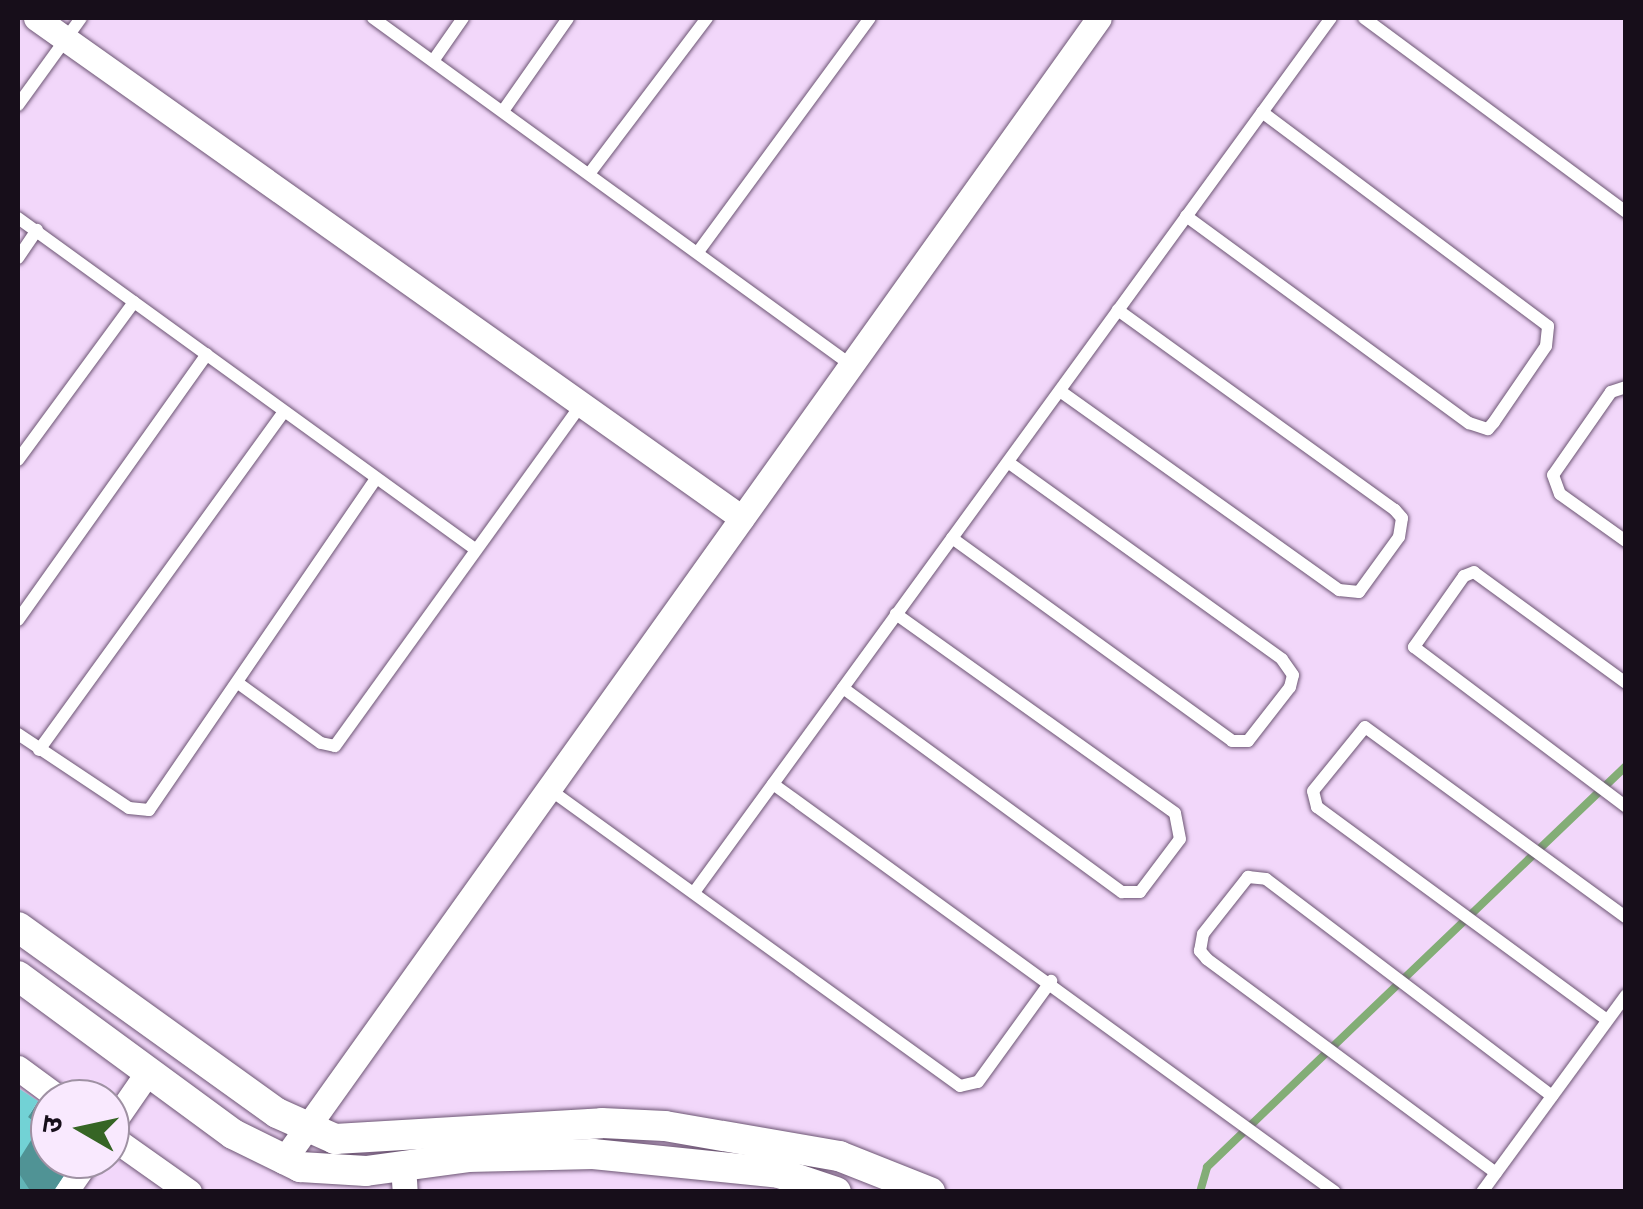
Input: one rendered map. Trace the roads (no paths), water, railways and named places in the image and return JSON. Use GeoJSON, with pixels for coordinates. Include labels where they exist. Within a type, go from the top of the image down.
{"type":"FeatureCollection","features":[{"type":"Feature","properties":{"kind":"street"},"geometry":{"type":"LineString","coordinates":[[36,18],[73,28],[580,406],[742,518]]}},
{"type":"Feature","properties":{"kind":"street"},"geometry":{"type":"LineString","coordinates":[[283,1162],[1099,18]]}},
{"type":"Feature","properties":{"kind":"street"},"geometry":{"type":"LineString","coordinates":[[18,927],[306,1130],[350,1142],[602,1123],[665,1126],[838,1156],[930,1192]]}},
{"type":"Feature","properties":{"kind":"street"},"geometry":{"type":"LineString","coordinates":[[18,976],[148,1072],[283,1162],[404,1179],[468,1157],[612,1155],[779,1173],[836,1192]]}},
{"type":"Feature","properties":{"kind":"street"},"geometry":{"type":"LineString","coordinates":[[130,1098],[148,1072]]}},
{"type":"Feature","properties":{"kind":"street"},"geometry":{"type":"LineString","coordinates":[[130,1150],[189,1192]]}},
{"type":"Feature","properties":{"kind":"lane"},"geometry":{"type":"LineString","coordinates":[[373,18],[852,365]]}},
{"type":"Feature","properties":{"kind":"lane"},"geometry":{"type":"LineString","coordinates":[[433,61],[463,18]]}},
{"type":"Feature","properties":{"kind":"lane"},"geometry":{"type":"LineString","coordinates":[[503,110],[568,18]]}},
{"type":"Feature","properties":{"kind":"lane"},"geometry":{"type":"LineString","coordinates":[[589,174],[707,18]]}},
{"type":"Feature","properties":{"kind":"lane"},"geometry":{"type":"LineString","coordinates":[[698,252],[870,18]]}},
{"type":"Feature","properties":{"kind":"lane"},"geometry":{"type":"LineString","coordinates":[[695,891],[1331,18]]}},
{"type":"Feature","properties":{"kind":"lane"},"geometry":{"type":"LineString","coordinates":[[1364,18],[1626,212]]}},
{"type":"Feature","properties":{"kind":"lane"},"geometry":{"type":"LineString","coordinates":[[18,106],[73,28]]}},
{"type":"Feature","properties":{"kind":"lane"},"geometry":{"type":"LineString","coordinates":[[1186,216],[1469,424],[1488,428],[1494,422],[1546,346],[1548,326],[1262,112]]}},
{"type":"Feature","properties":{"kind":"lane"},"geometry":{"type":"LineString","coordinates":[[18,218],[475,549]]}},
{"type":"Feature","properties":{"kind":"lane"},"geometry":{"type":"LineString","coordinates":[[18,258],[37,230]]}},
{"type":"Feature","properties":{"kind":"lane"},"geometry":{"type":"LineString","coordinates":[[18,460],[134,302]]}},
{"type":"Feature","properties":{"kind":"lane"},"geometry":{"type":"LineString","coordinates":[[1060,390],[1340,590],[1359,592],[1399,537],[1402,518],[1396,510],[1118,310]]}},
{"type":"Feature","properties":{"kind":"lane"},"geometry":{"type":"LineString","coordinates":[[18,620],[206,354]]}},
{"type":"Feature","properties":{"kind":"lane"},"geometry":{"type":"LineString","coordinates":[[1626,387],[1612,392],[1552,475],[1560,494],[1626,541]]}},
{"type":"Feature","properties":{"kind":"lane"},"geometry":{"type":"LineString","coordinates":[[238,683],[321,743],[335,746],[580,406]]}},
{"type":"Feature","properties":{"kind":"lane"},"geometry":{"type":"LineString","coordinates":[[39,750],[284,412]]}},
{"type":"Feature","properties":{"kind":"lane"},"geometry":{"type":"LineString","coordinates":[[952,538],[1232,741],[1248,740],[1290,687],[1293,675],[1282,660],[1008,462]]}},
{"type":"Feature","properties":{"kind":"lane"},"geometry":{"type":"LineString","coordinates":[[18,734],[129,808],[149,810],[376,478]]}},
{"type":"Feature","properties":{"kind":"lane"},"geometry":{"type":"LineString","coordinates":[[1626,683],[1474,572],[1464,576],[1414,647],[1626,808]]}},
{"type":"Feature","properties":{"kind":"lane"},"geometry":{"type":"LineString","coordinates":[[843,688],[1122,892],[1140,892],[1180,839],[1176,814],[896,614]]}},
{"type":"Feature","properties":{"kind":"lane"},"geometry":{"type":"LineString","coordinates":[[1607,1020],[1317,807],[1313,791],[1365,726],[1626,917]]}},
{"type":"Feature","properties":{"kind":"lane"},"geometry":{"type":"LineString","coordinates":[[774,784],[1051,981],[1335,1192]]}},
{"type":"Feature","properties":{"kind":"lane"},"geometry":{"type":"LineString","coordinates":[[549,789],[960,1086],[978,1082],[1051,981]]}},
{"type":"Feature","properties":{"kind":"lane"},"geometry":{"type":"LineString","coordinates":[[1496,1173],[1207,959],[1200,951],[1203,934],[1248,877],[1266,879],[1552,1096]]}},
{"type":"Feature","properties":{"kind":"lane"},"geometry":{"type":"LineString","coordinates":[[1482,1192],[1626,995]]}},
{"type":"Feature","properties":{"kind":"waterway"},"geometry":{"type":"LineString","coordinates":[[1200,1192],[1207,1167],[1626,766]]}}]}
